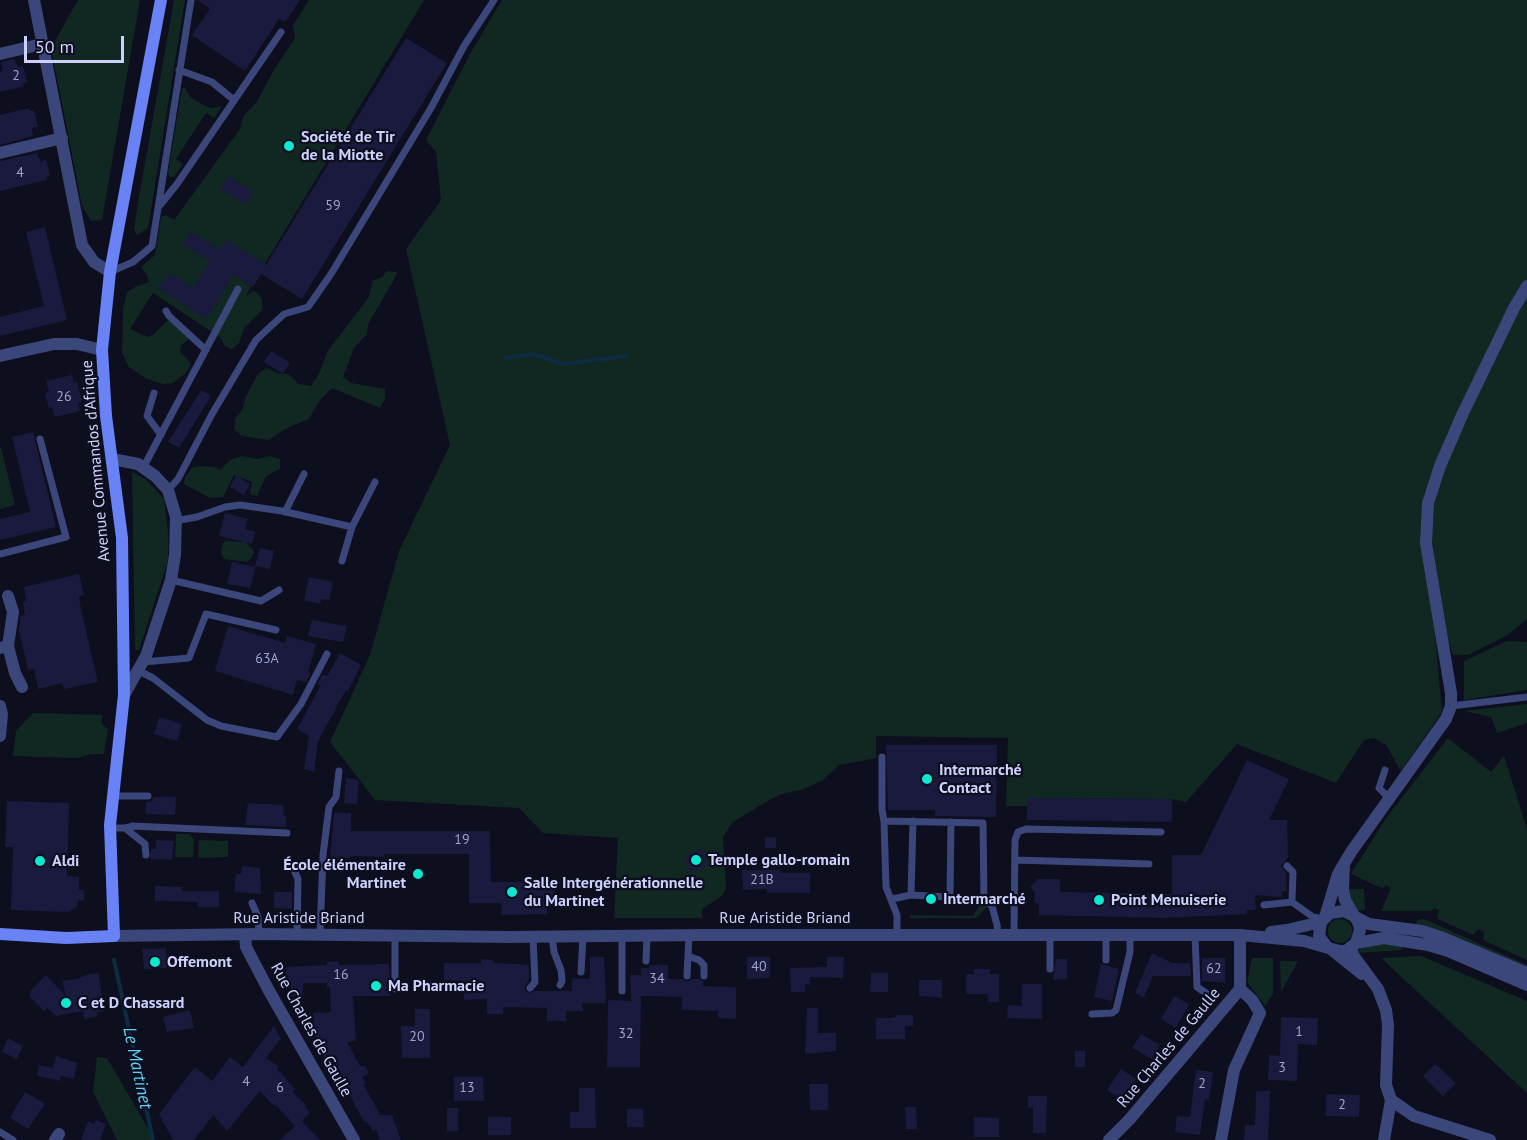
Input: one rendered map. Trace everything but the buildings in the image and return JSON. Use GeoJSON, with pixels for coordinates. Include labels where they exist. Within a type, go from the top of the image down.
{"type":"FeatureCollection","features":[{"type":"Feature","properties":{"kind":"main road","name":"Avenue Commandos d'Afrique"},"geometry":{"type":"LineString","coordinates":[[114,936],[110,828],[124,695],[122,538],[106,416],[102,350],[110,272],[161,0]]}},
{"type":"Feature","properties":{"kind":"main road"},"geometry":{"type":"LineString","coordinates":[[0,934],[66,938],[114,936]]}},
{"type":"Feature","properties":{"kind":"street"},"geometry":{"type":"LineString","coordinates":[[34,0],[82,245],[94,262],[110,272]]}},
{"type":"Feature","properties":{"kind":"street"},"geometry":{"type":"LineString","coordinates":[[0,54],[42,44]]}},
{"type":"Feature","properties":{"kind":"street"},"geometry":{"type":"LineString","coordinates":[[0,153],[62,138]]}},
{"type":"Feature","properties":{"kind":"street"},"geometry":{"type":"LineString","coordinates":[[1378,989],[1330,949],[1319,936],[1338,874],[1439,731],[1451,706],[1451,693],[1426,543],[1428,503],[1440,466],[1463,413],[1527,286]]}},
{"type":"Feature","properties":{"kind":"street"},"geometry":{"type":"LineString","coordinates":[[0,356],[54,344],[77,344],[102,350]]}},
{"type":"Feature","properties":{"kind":"street"},"geometry":{"type":"LineString","coordinates":[[112,459],[138,464],[155,476],[168,490],[176,521],[175,555],[171,579],[141,666],[124,695]]}},
{"type":"Feature","properties":{"kind":"street"},"geometry":{"type":"LineString","coordinates":[[8,596],[13,612],[4,647],[22,687]]}},
{"type":"Feature","properties":{"kind":"street"},"geometry":{"type":"LineString","coordinates":[[0,706],[2,714],[0,736]]}},
{"type":"Feature","properties":{"kind":"street"},"geometry":{"type":"LineString","coordinates":[[1344,864],[1343,889],[1360,930],[1353,955],[1378,989],[1386,1010],[1388,1024],[1386,1085],[1390,1100],[1384,1140]]}},
{"type":"Feature","properties":{"kind":"street"},"geometry":{"type":"LineString","coordinates":[[1323,919],[1337,911],[1344,911],[1369,924],[1422,931],[1527,973]]}},
{"type":"Feature","properties":{"kind":"street","name":"Rue Aristide Briand"},"geometry":{"type":"LineString","coordinates":[[1240,935],[1287,930],[1323,919]]}},
{"type":"Feature","properties":{"kind":"street","name":"Rue Aristide Briand"},"geometry":{"type":"LineString","coordinates":[[114,936],[168,934],[1240,935],[1304,941],[1330,949]]}},
{"type":"Feature","properties":{"kind":"street","name":"Rue Charles de Gaulle"},"geometry":{"type":"LineString","coordinates":[[245,935],[246,947],[263,979],[354,1140]]}},
{"type":"Feature","properties":{"kind":"street","name":"Rue Charles de Gaulle"},"geometry":{"type":"LineString","coordinates":[[1109,1140],[1129,1120],[1240,989],[1240,935]]}},
{"type":"Feature","properties":{"kind":"street"},"geometry":{"type":"LineString","coordinates":[[1330,949],[1346,951],[1354,945],[1384,938],[1428,945],[1448,951],[1527,985]]}},
{"type":"Feature","properties":{"kind":"street"},"geometry":{"type":"LineString","coordinates":[[1221,1140],[1234,1070],[1260,1013],[1252,1000],[1240,989]]}},
{"type":"Feature","properties":{"kind":"street"},"geometry":{"type":"LineString","coordinates":[[1390,1100],[1414,1116],[1490,1140]]}},
{"type":"Feature","properties":{"kind":"lane"},"geometry":{"type":"LineString","coordinates":[[110,272],[133,262],[152,246],[191,0]]}},
{"type":"Feature","properties":{"kind":"lane"},"geometry":{"type":"LineString","coordinates":[[168,490],[178,479],[212,414],[256,340],[284,314],[308,307],[331,274],[431,108],[464,46],[494,0]]}},
{"type":"Feature","properties":{"kind":"lane"},"geometry":{"type":"LineString","coordinates":[[159,206],[177,184],[281,32]]}},
{"type":"Feature","properties":{"kind":"lane"},"geometry":{"type":"LineString","coordinates":[[179,70],[212,82],[234,100]]}},
{"type":"Feature","properties":{"kind":"lane"},"geometry":{"type":"LineString","coordinates":[[143,468],[238,289]]}},
{"type":"Feature","properties":{"kind":"lane"},"geometry":{"type":"LineString","coordinates":[[166,311],[206,351]]}},
{"type":"Feature","properties":{"kind":"lane"},"geometry":{"type":"LineString","coordinates":[[154,393],[147,416],[161,435]]}},
{"type":"Feature","properties":{"kind":"lane"},"geometry":{"type":"LineString","coordinates":[[0,554],[66,537],[40,439]]}},
{"type":"Feature","properties":{"kind":"lane"},"geometry":{"type":"LineString","coordinates":[[285,512],[304,474]]}},
{"type":"Feature","properties":{"kind":"lane"},"geometry":{"type":"LineString","coordinates":[[342,561],[352,527],[375,482]]}},
{"type":"Feature","properties":{"kind":"lane"},"geometry":{"type":"LineString","coordinates":[[176,521],[197,518],[225,507],[240,505],[285,512],[352,527]]}},
{"type":"Feature","properties":{"kind":"lane"},"geometry":{"type":"LineString","coordinates":[[171,579],[261,601],[279,591]]}},
{"type":"Feature","properties":{"kind":"lane"},"geometry":{"type":"LineString","coordinates":[[141,666],[189,658],[206,614],[276,630]]}},
{"type":"Feature","properties":{"kind":"lane"},"geometry":{"type":"LineString","coordinates":[[141,666],[207,720],[221,726],[277,738],[301,704],[327,654]]}},
{"type":"Feature","properties":{"kind":"lane"},"geometry":{"type":"LineString","coordinates":[[1451,706],[1527,697]]}},
{"type":"Feature","properties":{"kind":"lane"},"geometry":{"type":"LineString","coordinates":[[882,757],[886,887],[897,915],[897,935]]}},
{"type":"Feature","properties":{"kind":"lane"},"geometry":{"type":"LineString","coordinates":[[1385,770],[1378,788],[1390,799]]}},
{"type":"Feature","properties":{"kind":"lane"},"geometry":{"type":"LineString","coordinates":[[320,934],[325,836],[329,807],[336,797],[339,771]]}},
{"type":"Feature","properties":{"kind":"lane"},"geometry":{"type":"LineString","coordinates":[[113,796],[147,796]]}},
{"type":"Feature","properties":{"kind":"lane"},"geometry":{"type":"LineString","coordinates":[[884,821],[983,824],[984,898]]}},
{"type":"Feature","properties":{"kind":"lane"},"geometry":{"type":"LineString","coordinates":[[911,895],[913,821]]}},
{"type":"Feature","properties":{"kind":"lane"},"geometry":{"type":"LineString","coordinates":[[950,895],[951,822]]}},
{"type":"Feature","properties":{"kind":"lane"},"geometry":{"type":"LineString","coordinates":[[110,828],[125,828],[132,825],[287,833]]}},
{"type":"Feature","properties":{"kind":"lane"},"geometry":{"type":"LineString","coordinates":[[125,828],[145,844],[146,855]]}},
{"type":"Feature","properties":{"kind":"lane"},"geometry":{"type":"LineString","coordinates":[[1014,935],[1015,840],[1018,832],[1026,829],[1161,832]]}},
{"type":"Feature","properties":{"kind":"lane"},"geometry":{"type":"LineString","coordinates":[[1015,860],[1149,864]]}},
{"type":"Feature","properties":{"kind":"lane"},"geometry":{"type":"LineString","coordinates":[[1287,866],[1293,872],[1292,902]]}},
{"type":"Feature","properties":{"kind":"lane"},"geometry":{"type":"LineString","coordinates":[[294,870],[298,879],[297,934]]}},
{"type":"Feature","properties":{"kind":"lane"},"geometry":{"type":"LineString","coordinates":[[892,900],[911,895],[984,898],[992,906],[998,935]]}},
{"type":"Feature","properties":{"kind":"lane"},"geometry":{"type":"LineString","coordinates":[[1264,905],[1292,902],[1313,916],[1323,919]]}},
{"type":"Feature","properties":{"kind":"lane"},"geometry":{"type":"LineString","coordinates":[[252,903],[258,917],[260,934]]}},
{"type":"Feature","properties":{"kind":"lane"},"geometry":{"type":"LineString","coordinates":[[395,989],[396,935]]}},
{"type":"Feature","properties":{"kind":"lane"},"geometry":{"type":"LineString","coordinates":[[622,935],[622,991]]}},
{"type":"Feature","properties":{"kind":"lane"},"geometry":{"type":"LineString","coordinates":[[646,961],[647,935]]}},
{"type":"Feature","properties":{"kind":"lane"},"geometry":{"type":"LineString","coordinates":[[687,976],[689,935]]}},
{"type":"Feature","properties":{"kind":"lane"},"geometry":{"type":"LineString","coordinates":[[1050,935],[1050,969]]}},
{"type":"Feature","properties":{"kind":"lane"},"geometry":{"type":"LineString","coordinates":[[1106,935],[1106,960]]}},
{"type":"Feature","properties":{"kind":"lane"},"geometry":{"type":"LineString","coordinates":[[1092,1014],[1112,1014],[1116,1010],[1130,952],[1130,935]]}},
{"type":"Feature","properties":{"kind":"lane"},"geometry":{"type":"LineString","coordinates":[[1195,935],[1197,987],[1206,993]]}},
{"type":"Feature","properties":{"kind":"lane"},"geometry":{"type":"LineString","coordinates":[[530,988],[535,982],[533,936]]}},
{"type":"Feature","properties":{"kind":"lane"},"geometry":{"type":"LineString","coordinates":[[552,936],[554,952],[561,970],[560,985]]}},
{"type":"Feature","properties":{"kind":"lane"},"geometry":{"type":"LineString","coordinates":[[581,972],[583,936]]}},
{"type":"Feature","properties":{"kind":"lane"},"geometry":{"type":"LineString","coordinates":[[688,957],[699,960],[704,965],[704,976]]}},
{"type":"Feature","properties":{"kind":"lane"},"geometry":{"type":"LineString","coordinates":[[0,1132],[13,1140]]}},
{"type":"Feature","properties":{"kind":"green space"},"geometry":{"type":"Polygon","coordinates":[[[78,0],[140,0],[102,220],[91,221],[82,206],[51,48],[78,0]]]}},
{"type":"Feature","properties":{"kind":"green space"},"geometry":{"type":"Polygon","coordinates":[[[174,0],[185,0],[148,228],[137,235],[134,229],[137,208],[174,0]]]}},
{"type":"Feature","properties":{"kind":"green space","name":"Société de Tir de la Miotte"},"geometry":{"type":"Polygon","coordinates":[[[309,0],[424,0],[245,297],[252,291],[256,292],[262,299],[262,310],[244,329],[239,343],[232,349],[225,346],[221,338],[153,293],[130,329],[148,337],[167,321],[175,320],[186,330],[188,340],[181,345],[180,351],[191,364],[186,373],[173,383],[163,384],[147,379],[129,367],[122,353],[123,309],[127,292],[149,282],[141,267],[155,255],[161,217],[166,215],[174,220],[240,129],[244,115],[256,103],[295,38],[293,25],[309,0]]]}},
{"type":"Feature","properties":{"kind":"green space"},"geometry":{"type":"Polygon","coordinates":[[[502,0],[1527,0],[1527,619],[1508,635],[1468,655],[1453,655],[1446,634],[1424,488],[1423,551],[1435,631],[1442,712],[1401,771],[1386,745],[1374,738],[1364,740],[1336,783],[1237,744],[1186,802],[1172,799],[1027,798],[1027,806],[1006,806],[1008,738],[876,736],[876,758],[839,765],[823,780],[804,789],[782,794],[769,800],[732,823],[723,837],[726,887],[723,895],[702,909],[702,918],[614,918],[618,838],[543,833],[519,808],[375,800],[330,742],[370,655],[399,551],[450,445],[406,249],[441,200],[436,152],[426,140],[470,54],[502,0]]]}},
{"type":"Feature","properties":{"kind":"green space"},"geometry":{"type":"Polygon","coordinates":[[[182,88],[185,88],[190,97],[201,104],[211,108],[222,106],[214,118],[206,113],[176,159],[183,164],[174,177],[170,177],[168,173],[182,88]]]}},
{"type":"Feature","properties":{"kind":"green space"},"geometry":{"type":"Polygon","coordinates":[[[387,271],[397,272],[368,324],[367,334],[354,348],[343,377],[351,383],[385,389],[385,399],[380,408],[332,388],[320,400],[309,419],[287,428],[268,440],[242,436],[234,429],[235,419],[242,410],[246,396],[258,374],[266,368],[277,373],[288,374],[299,384],[311,386],[320,372],[327,352],[369,297],[373,280],[381,278],[387,271]]]}},
{"type":"Feature","properties":{"kind":"green space"},"geometry":{"type":"Polygon","coordinates":[[[0,448],[15,505],[0,509],[0,448]]]}},
{"type":"Feature","properties":{"kind":"green space"},"geometry":{"type":"Polygon","coordinates":[[[242,456],[257,459],[270,456],[280,459],[280,469],[266,476],[257,496],[250,494],[252,482],[234,475],[223,497],[210,498],[184,484],[185,477],[192,468],[213,467],[220,470],[230,460],[242,456]]]}},
{"type":"Feature","properties":{"kind":"green space"},"geometry":{"type":"Polygon","coordinates":[[[132,472],[147,480],[164,499],[168,532],[168,561],[139,650],[135,650],[132,472]]]}},
{"type":"Feature","properties":{"kind":"green space"},"geometry":{"type":"Polygon","coordinates":[[[226,541],[246,542],[254,551],[252,558],[247,562],[224,559],[221,552],[223,543],[226,541]]]}},
{"type":"Feature","properties":{"kind":"green space"},"geometry":{"type":"Polygon","coordinates":[[[1507,641],[1527,642],[1527,690],[1464,700],[1464,661],[1507,641]]]}},
{"type":"Feature","properties":{"kind":"green space"},"geometry":{"type":"Polygon","coordinates":[[[1527,704],[1527,723],[1497,733],[1491,717],[1464,711],[1527,704]]]}},
{"type":"Feature","properties":{"kind":"green space"},"geometry":{"type":"Polygon","coordinates":[[[33,713],[102,715],[102,724],[108,729],[104,754],[91,754],[77,758],[13,756],[16,731],[33,713]]]}},
{"type":"Feature","properties":{"kind":"green space"},"geometry":{"type":"Polygon","coordinates":[[[1448,738],[1491,772],[1504,756],[1527,829],[1527,960],[1485,941],[1482,930],[1478,929],[1473,935],[1438,919],[1439,910],[1434,908],[1432,911],[1381,911],[1391,888],[1386,885],[1384,888],[1379,887],[1351,874],[1386,818],[1448,738]]]}},
{"type":"Feature","properties":{"kind":"green space"},"geometry":{"type":"Polygon","coordinates":[[[176,834],[189,834],[194,839],[193,857],[175,857],[176,834]]]}},
{"type":"Feature","properties":{"kind":"green space"},"geometry":{"type":"Polygon","coordinates":[[[199,840],[228,841],[228,857],[198,858],[199,840]]]}},
{"type":"Feature","properties":{"kind":"green space"},"geometry":{"type":"Polygon","coordinates":[[[1347,889],[1364,889],[1365,910],[1358,911],[1347,889]]]}},
{"type":"Feature","properties":{"kind":"green space"},"geometry":{"type":"Polygon","coordinates":[[[979,906],[988,906],[976,918],[910,918],[910,915],[973,916],[979,906]]]}},
{"type":"Feature","properties":{"kind":"green space"},"geometry":{"type":"Polygon","coordinates":[[[1340,919],[1348,923],[1352,931],[1348,939],[1340,943],[1332,939],[1328,931],[1332,923],[1340,919]]]}},
{"type":"Feature","properties":{"kind":"green space"},"geometry":{"type":"Polygon","coordinates":[[[1424,919],[1527,965],[1527,968],[1416,926],[1417,920],[1424,919]]]}},
{"type":"Feature","properties":{"kind":"green space"},"geometry":{"type":"Polygon","coordinates":[[[1387,943],[1403,945],[1402,950],[1359,953],[1358,951],[1365,946],[1387,943]]]}},
{"type":"Feature","properties":{"kind":"green space"},"geometry":{"type":"Polygon","coordinates":[[[1421,956],[1527,1001],[1527,1093],[1381,958],[1421,956]]]}},
{"type":"Feature","properties":{"kind":"green space"},"geometry":{"type":"Polygon","coordinates":[[[1252,958],[1273,958],[1273,994],[1265,1006],[1247,982],[1252,958]]]}},
{"type":"Feature","properties":{"kind":"green space"},"geometry":{"type":"Polygon","coordinates":[[[1280,961],[1298,961],[1281,992],[1280,961]]]}},
{"type":"Feature","properties":{"kind":"green space"},"geometry":{"type":"Polygon","coordinates":[[[97,1057],[107,1058],[155,1140],[117,1140],[93,1092],[97,1057]]]}},
{"type":"Feature","properties":{"kind":"waterway"},"geometry":{"type":"LineString","coordinates":[[506,358],[532,354],[564,364],[626,356]]}},
{"type":"Feature","properties":{"kind":"waterway","name":"Le Martinet"},"geometry":{"type":"LineString","coordinates":[[114,960],[153,1140]]}},
{"type":"Feature","properties":{"kind":"place","name":"Société de Tir de la Miotte"},"geometry":{"type":"Point","coordinates":[289,146]}},
{"type":"Feature","properties":{"kind":"place","name":"Intermarché Contact"},"geometry":{"type":"Point","coordinates":[927,779]}},
{"type":"Feature","properties":{"kind":"place","name":"Temple gallo-romain"},"geometry":{"type":"Point","coordinates":[696,860]}},
{"type":"Feature","properties":{"kind":"place","name":"Aldi"},"geometry":{"type":"Point","coordinates":[40,861]}},
{"type":"Feature","properties":{"kind":"place","name":"École élémentaire Martinet"},"geometry":{"type":"Point","coordinates":[418,874]}},
{"type":"Feature","properties":{"kind":"place","name":"Salle Intergénérationnelle du Martinet"},"geometry":{"type":"Point","coordinates":[512,892]}},
{"type":"Feature","properties":{"kind":"place","name":"Intermarché"},"geometry":{"type":"Point","coordinates":[931,899]}},
{"type":"Feature","properties":{"kind":"place","name":"Point Menuiserie"},"geometry":{"type":"Point","coordinates":[1099,900]}},
{"type":"Feature","properties":{"kind":"place","name":"Offemont"},"geometry":{"type":"Point","coordinates":[155,962]}},
{"type":"Feature","properties":{"kind":"place","name":"Ma Pharmacie"},"geometry":{"type":"Point","coordinates":[376,986]}},
{"type":"Feature","properties":{"kind":"place","name":"C et D Chassard"},"geometry":{"type":"Point","coordinates":[66,1003]}}]}
